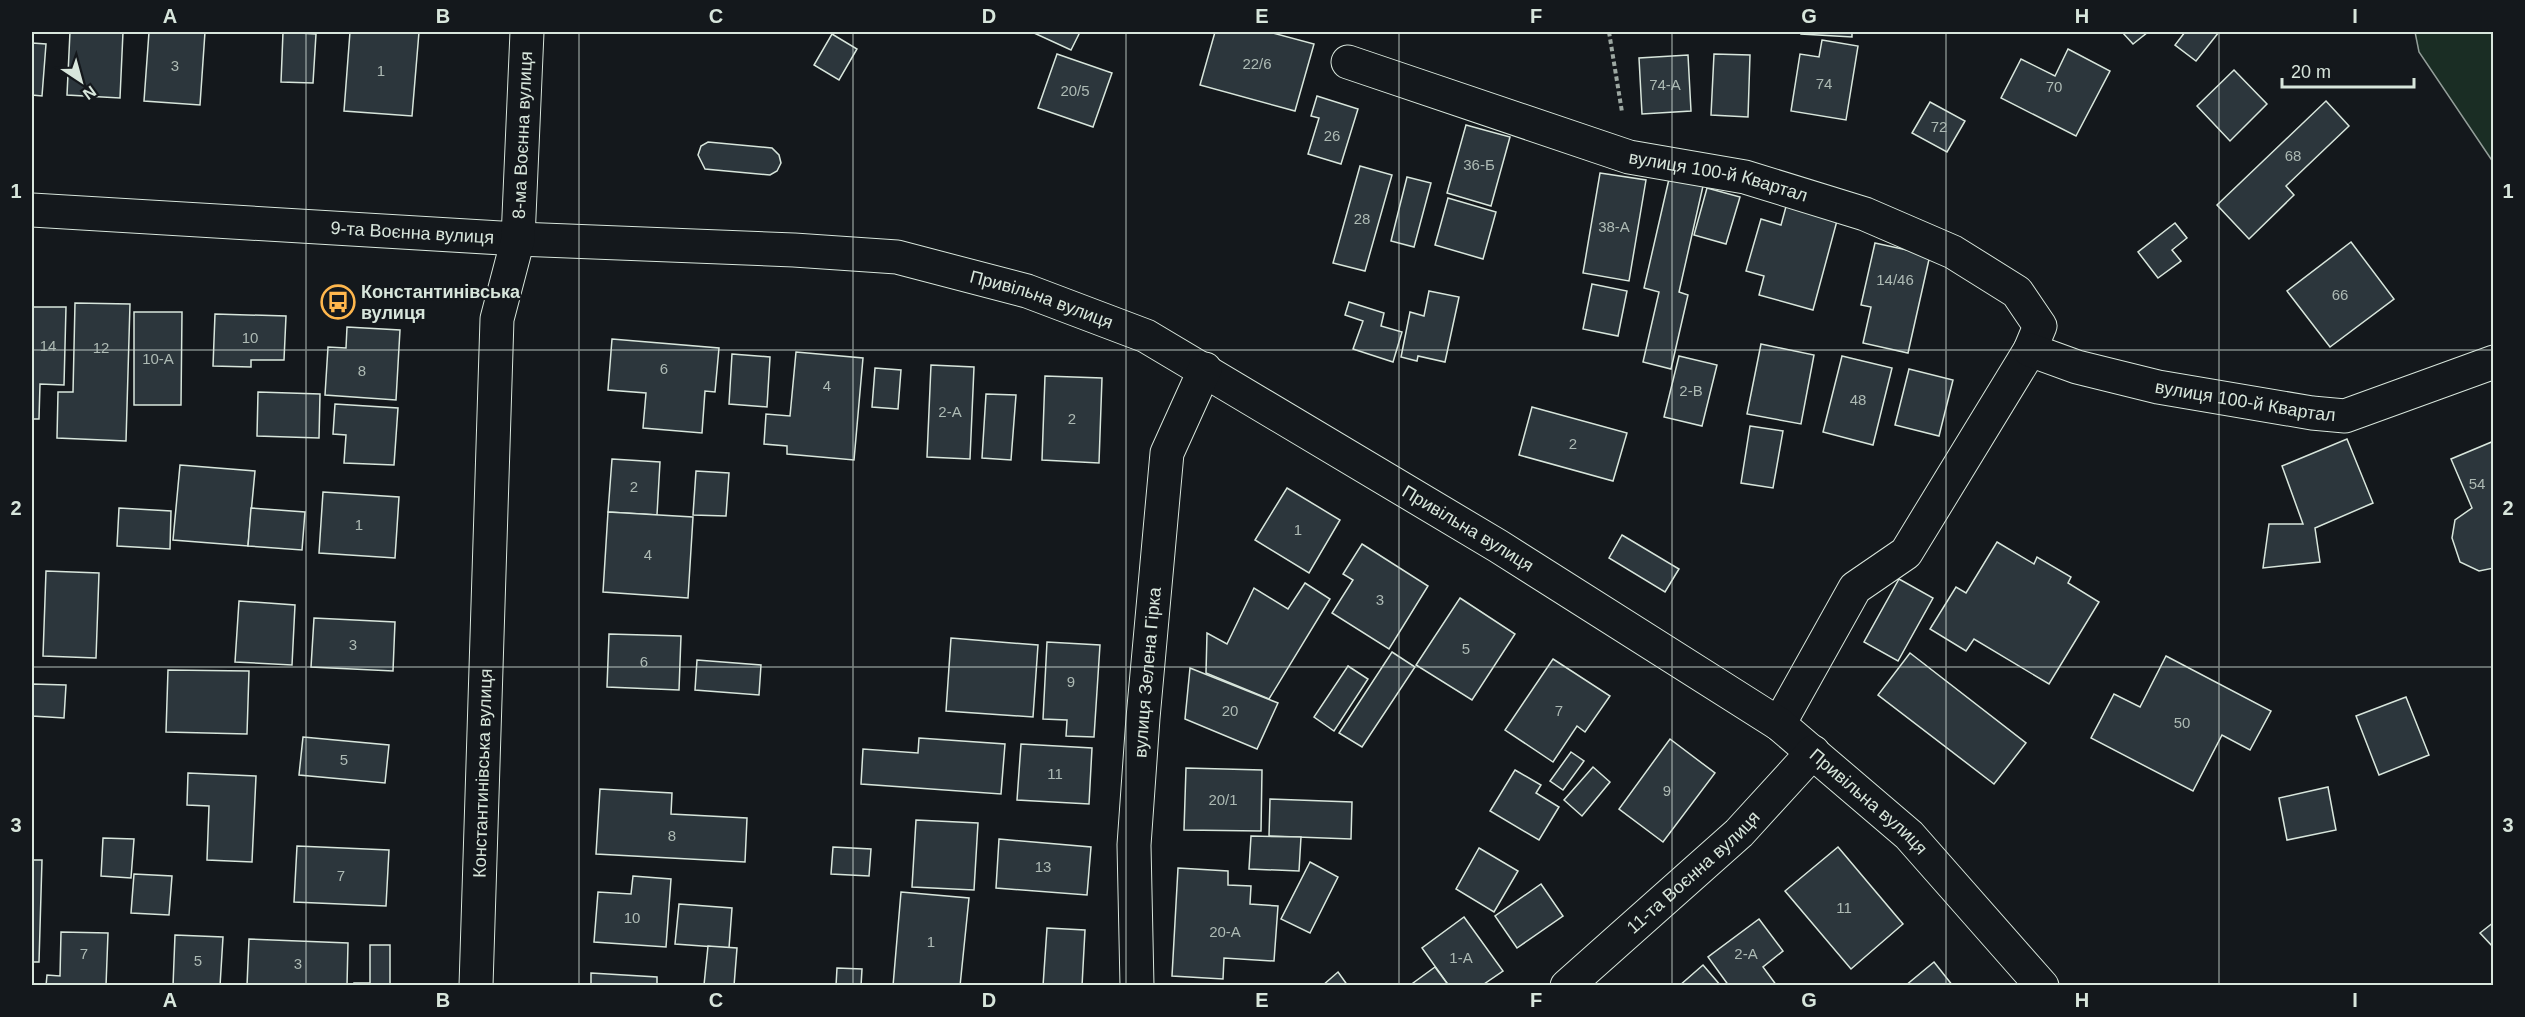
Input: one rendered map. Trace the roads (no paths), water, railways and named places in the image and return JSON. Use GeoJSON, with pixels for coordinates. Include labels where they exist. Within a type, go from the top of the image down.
{"type":"FeatureCollection","features":[{"type":"Feature","properties":{"kind":"street","name":"8-ма Воєнна вулиця"},"geometry":{"type":"LineString","coordinates":[[518,239],[527,32]]}},
{"type":"Feature","properties":{"kind":"street","name":"вулиця 100-й Квартал"},"geometry":{"type":"LineString","coordinates":[[1348,62],[1629,157],[1745,177],[1865,214],[1953,252],[2017,292],[2040,326],[2030,350],[1906,553],[1855,588],[1779,724]]}},
{"type":"Feature","properties":{"kind":"street","name":"9-та Воєнна вулиця"},"geometry":{"type":"LineString","coordinates":[[32,210],[518,239],[794,250]]}},
{"type":"Feature","properties":{"kind":"street","name":"Константинівська вулиця"},"geometry":{"type":"LineString","coordinates":[[476,986],[497,319],[518,239]]}},
{"type":"Feature","properties":{"kind":"street","name":"Привільна вулиця"},"geometry":{"type":"LineString","coordinates":[[794,250],[897,257],[1027,291],[1146,336],[1205,369],[1498,546],[1779,724],[1910,835],[2042,986]]}},
{"type":"Feature","properties":{"kind":"street","name":"вулиця 100-й Квартал"},"geometry":{"type":"LineString","coordinates":[[2030,350],[2077,367],[2158,387],[2312,413],[2345,416],[2493,362]]}},
{"type":"Feature","properties":{"kind":"street","name":"вулиця Зелена Гірка"},"geometry":{"type":"LineString","coordinates":[[1137,986],[1134,845],[1167,453],[1205,369]]}},
{"type":"Feature","properties":{"kind":"street","name":"11-та Воєнна вулиця"},"geometry":{"type":"LineString","coordinates":[[1567,986],[1738,832],[1814,752]]}},
{"type":"Feature","properties":{"kind":"place","name":"Константинівська вулиця"},"geometry":{"type":"Point","coordinates":[338,302]}}]}
